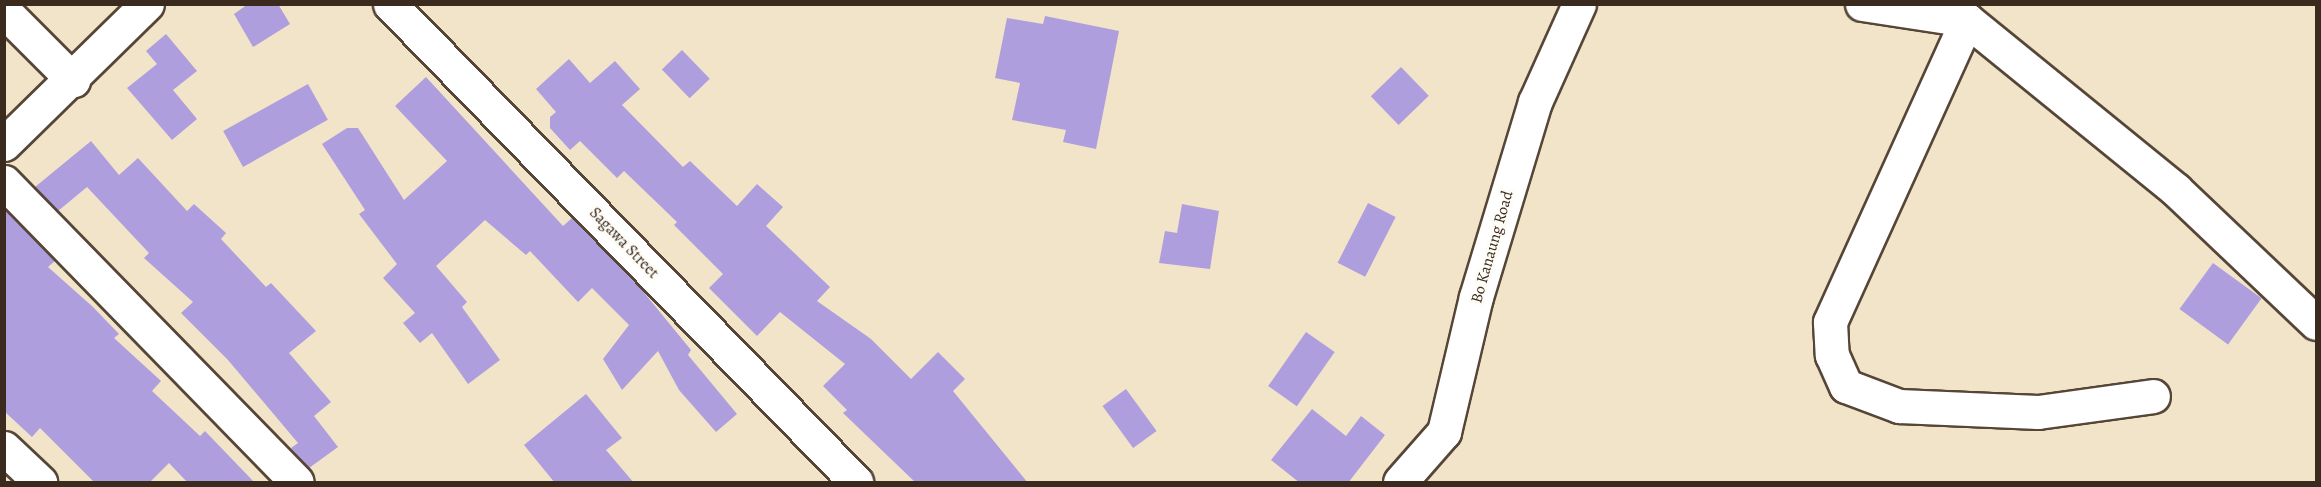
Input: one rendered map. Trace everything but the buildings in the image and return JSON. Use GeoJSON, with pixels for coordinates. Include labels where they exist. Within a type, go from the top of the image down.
{"type":"FeatureCollection","features":[{"type":"Feature","properties":{"kind":"street"},"geometry":{"type":"LineString","coordinates":[[4,144],[73,80],[147,4]]}},
{"type":"Feature","properties":{"kind":"street","name":"Sagawa Street"},"geometry":{"type":"LineString","coordinates":[[390,4],[856,483]]}},
{"type":"Feature","properties":{"kind":"street","name":"Bo Kanaung Road"},"geometry":{"type":"LineString","coordinates":[[1400,483],[1444,432],[1476,297],[1535,102],[1579,4]]}},
{"type":"Feature","properties":{"kind":"street"},"geometry":{"type":"LineString","coordinates":[[1862,4],[1967,20],[2176,190],[2316,323]]}},
{"type":"Feature","properties":{"kind":"street"},"geometry":{"type":"LineString","coordinates":[[4,11],[73,80]]}},
{"type":"Feature","properties":{"kind":"street"},"geometry":{"type":"LineString","coordinates":[[1967,20],[1830,322],[1832,355],[1846,386],[1899,405],[2038,412],[2153,396]]}},
{"type":"Feature","properties":{"kind":"street"},"geometry":{"type":"LineString","coordinates":[[4,182],[297,483]]}},
{"type":"Feature","properties":{"kind":"street"},"geometry":{"type":"LineString","coordinates":[[4,448],[39,483]]}}]}
